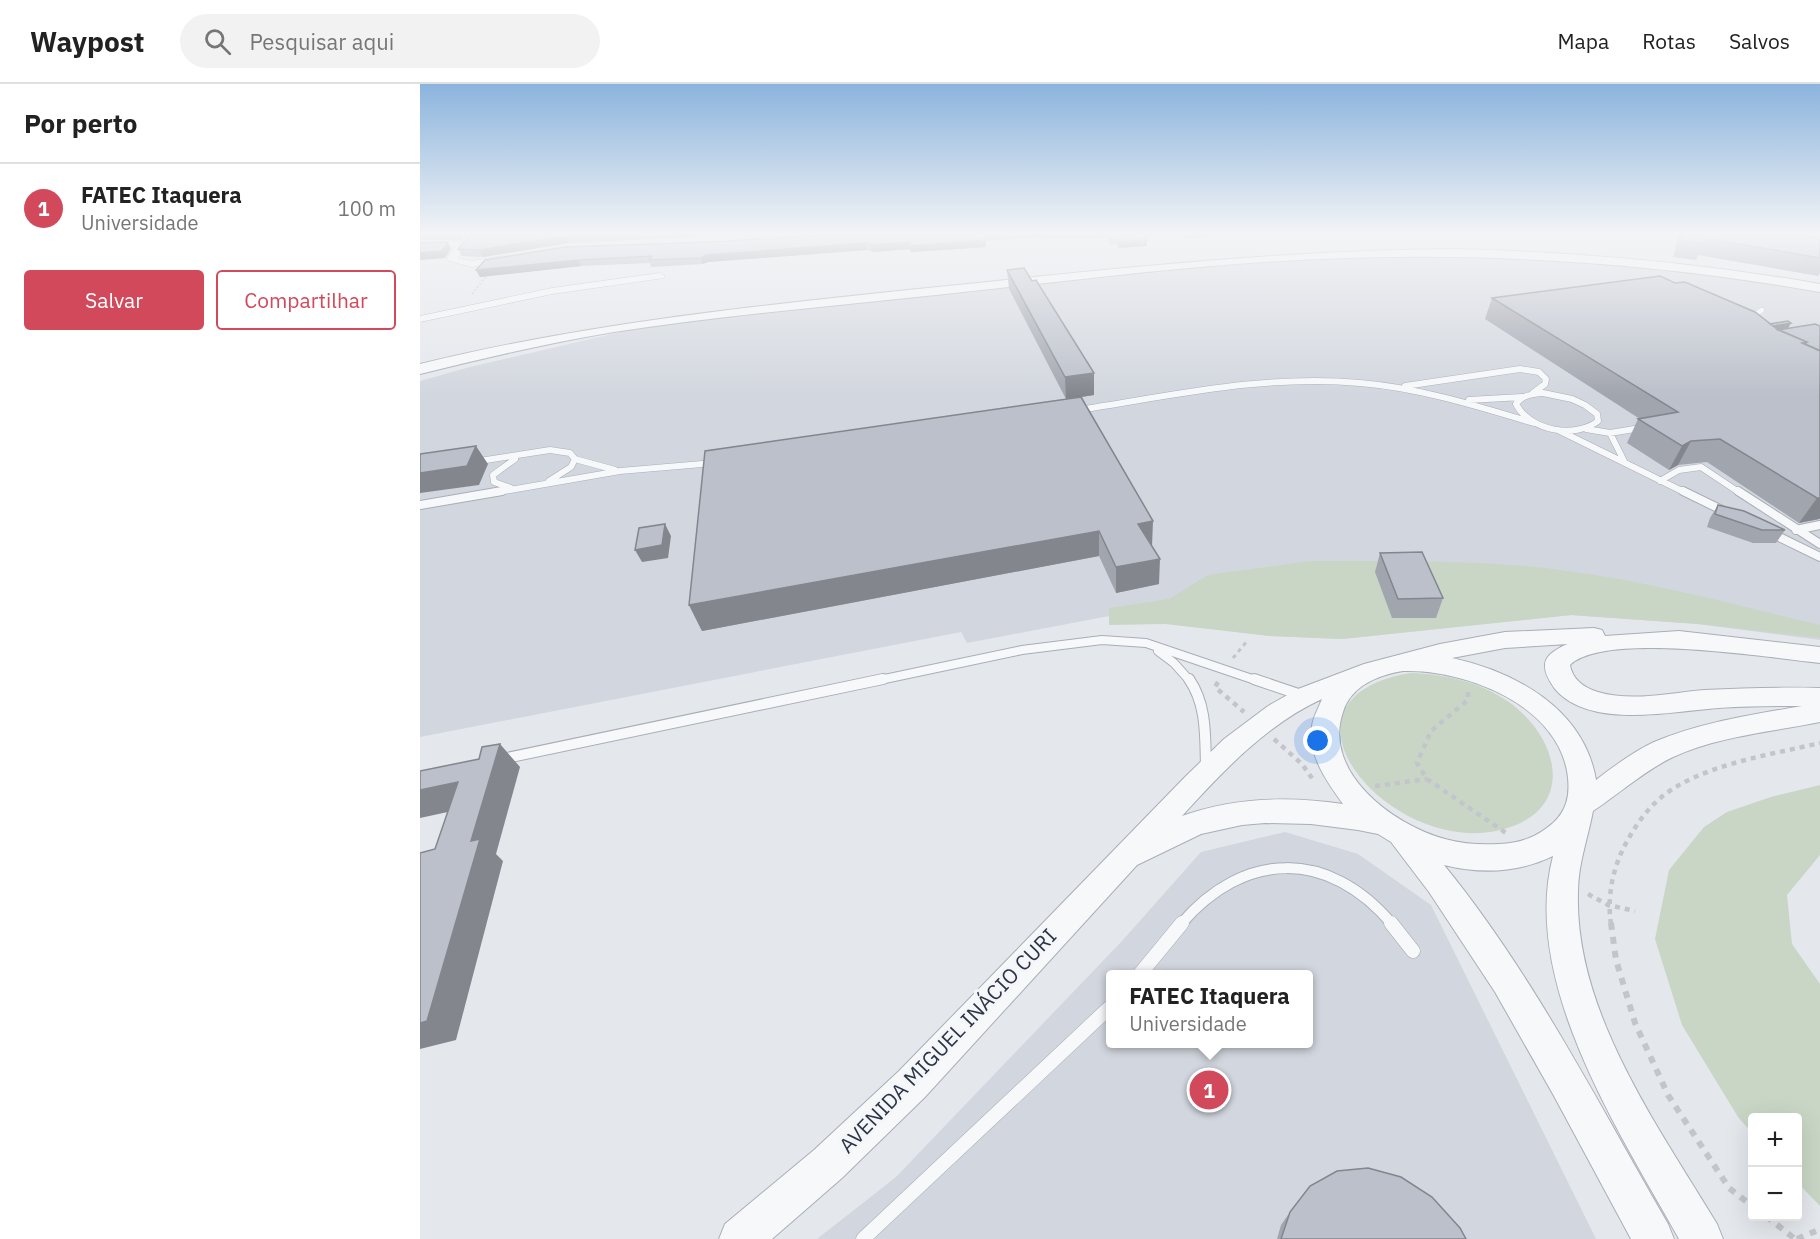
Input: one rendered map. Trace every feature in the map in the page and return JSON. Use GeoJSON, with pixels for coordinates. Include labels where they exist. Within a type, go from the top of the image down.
{"type":"FeatureCollection","features":[{"type":"Feature","properties":{"kind":"street"},"geometry":{"type":"LineString","coordinates":[[420,319],[465,308],[574,288]]}},
{"type":"Feature","properties":{"kind":"street"},"geometry":{"type":"LineString","coordinates":[[420,369],[550,338],[689,317],[975,288]]}},
{"type":"Feature","properties":{"kind":"street","name":"AVENIDA MIGUEL INÁCIO CURI"},"geometry":{"type":"LineString","coordinates":[[740,1239],[801,1189],[965,1030],[1206,772],[1259,725],[1304,696],[1355,679],[1377,668],[1403,663],[1460,646],[1504,640],[1603,636],[1696,640],[1820,655]]}},
{"type":"Feature","properties":{"kind":"street"},"geometry":{"type":"LineString","coordinates":[[1696,640],[1585,647],[1563,655],[1557,659],[1556,666],[1559,676],[1568,686],[1583,696],[1623,705],[1734,698],[1820,697]]}},
{"type":"Feature","properties":{"kind":"street","name":"AVENIDA MIGUEL INÁCIO CURI"},"geometry":{"type":"LineString","coordinates":[[1403,663],[1435,663],[1469,670],[1501,682],[1531,700],[1556,723],[1574,749],[1583,777],[1579,812],[1563,881],[1563,932],[1575,988],[1600,1054],[1702,1239]]}},
{"type":"Feature","properties":{"kind":"street"},"geometry":{"type":"LineString","coordinates":[[1355,679],[1334,699],[1324,726],[1328,758],[1346,790],[1392,829],[1437,876],[1470,921],[1504,976],[1653,1239]]}},
{"type":"Feature","properties":{"kind":"street"},"geometry":{"type":"LineString","coordinates":[[1392,829],[1445,852],[1489,858],[1529,853],[1556,840],[1579,812],[1631,767],[1665,750],[1709,735],[1820,712]]}},
{"type":"Feature","properties":{"kind":"street","name":"AVENIDA MIGUEL INÁCIO CURI"},"geometry":{"type":"LineString","coordinates":[[1123,860],[1196,823],[1237,813],[1275,809],[1325,813],[1392,829]]}},
{"type":"Feature","properties":{"kind":"lane"},"geometry":{"type":"LineString","coordinates":[[1742,325],[1762,310]]}},
{"type":"Feature","properties":{"kind":"lane"},"geometry":{"type":"LineString","coordinates":[[1398,387],[1530,369],[1543,374],[1546,379],[1545,384],[1531,394],[1522,397],[1461,400]]}},
{"type":"Feature","properties":{"kind":"lane"},"geometry":{"type":"LineString","coordinates":[[1067,412],[1219,389],[1298,381],[1334,381],[1398,387],[1461,400],[1557,430],[1736,516]]}},
{"type":"Feature","properties":{"kind":"lane"},"geometry":{"type":"LineString","coordinates":[[1531,394],[1556,394],[1582,402],[1592,408],[1598,414],[1598,420],[1594,426],[1586,429]]}},
{"type":"Feature","properties":{"kind":"lane"},"geometry":{"type":"LineString","coordinates":[[1522,397],[1516,404],[1516,409],[1534,423]]}},
{"type":"Feature","properties":{"kind":"lane"},"geometry":{"type":"LineString","coordinates":[[1557,430],[1586,429],[1610,434],[1641,428]]}},
{"type":"Feature","properties":{"kind":"lane"},"geometry":{"type":"LineString","coordinates":[[1610,434],[1626,465]]}},
{"type":"Feature","properties":{"kind":"lane"},"geometry":{"type":"LineString","coordinates":[[466,463],[561,450],[570,453],[575,459],[620,471]]}},
{"type":"Feature","properties":{"kind":"lane"},"geometry":{"type":"LineString","coordinates":[[522,455],[509,461],[493,475],[494,482],[500,486],[524,489]]}},
{"type":"Feature","properties":{"kind":"lane"},"geometry":{"type":"LineString","coordinates":[[533,487],[563,474],[571,467],[575,459]]}},
{"type":"Feature","properties":{"kind":"lane"},"geometry":{"type":"LineString","coordinates":[[420,505],[620,471],[718,463]]}},
{"type":"Feature","properties":{"kind":"lane"},"geometry":{"type":"LineString","coordinates":[[1660,481],[1669,473],[1684,468],[1701,467],[1818,543]]}},
{"type":"Feature","properties":{"kind":"lane"},"geometry":{"type":"LineString","coordinates":[[1796,530],[1820,525]]}},
{"type":"Feature","properties":{"kind":"lane"},"geometry":{"type":"LineString","coordinates":[[1768,531],[1820,557]]}},
{"type":"Feature","properties":{"kind":"lane"},"geometry":{"type":"LineString","coordinates":[[1800,546],[1818,543]]}},
{"type":"Feature","properties":{"kind":"lane"},"geometry":{"type":"LineString","coordinates":[[486,763],[1022,651],[1102,640],[1146,643],[1304,696]]}},
{"type":"Feature","properties":{"kind":"lane"},"geometry":{"type":"LineString","coordinates":[[1146,643],[1187,673],[1198,693],[1204,715],[1206,772]]}},
{"type":"Feature","properties":{"kind":"lane"},"geometry":{"type":"LineString","coordinates":[[1144,970],[1203,902],[1234,880],[1259,871],[1288,867],[1325,874],[1357,889],[1382,912],[1413,951]]}},
{"type":"Feature","properties":{"kind":"lane"},"geometry":{"type":"LineString","coordinates":[[863,1239],[1106,1010]]}},
{"type":"Feature","properties":{"kind":"path"},"geometry":{"type":"LineString","coordinates":[[465,308],[477,288]]}},
{"type":"Feature","properties":{"kind":"path"},"geometry":{"type":"LineString","coordinates":[[1469,670],[1468,699],[1431,731],[1417,763],[1427,778],[1514,839],[1529,853]]}},
{"type":"Feature","properties":{"kind":"path"},"geometry":{"type":"LineString","coordinates":[[1748,1203],[1730,1188],[1668,1095],[1635,1023],[1616,960],[1608,904],[1617,862],[1634,828],[1658,800],[1689,780],[1739,762],[1820,743]]}},
{"type":"Feature","properties":{"kind":"path"},"geometry":{"type":"LineString","coordinates":[[1563,881],[1608,904],[1635,911]]}},
{"type":"Feature","properties":{"kind":"path"},"geometry":{"type":"LineString","coordinates":[[1773,1221],[1796,1239],[1816,1231]]}},
{"type":"Feature","properties":{"kind":"shaded area"},"geometry":{"type":"Polygon","coordinates":[[[1008,288],[1806,288],[1820,290],[1820,640],[1698,624],[1571,615],[1342,639],[1270,636],[1109,616],[967,643],[961,632],[420,737],[420,381],[470,367],[655,324],[1008,288]]]}},
{"type":"Feature","properties":{"kind":"shaded area"},"geometry":{"type":"Polygon","coordinates":[[[1285,832],[1358,854],[1431,905],[1596,1239],[817,1239],[896,1177],[1122,941],[1201,852],[1285,832]]]}},
{"type":"Feature","properties":{"kind":"green space"},"geometry":{"type":"Polygon","coordinates":[[[1310,561],[1475,563],[1541,568],[1605,577],[1698,595],[1820,625],[1820,638],[1698,624],[1571,615],[1342,639],[1270,636],[1165,624],[1109,625],[1109,608],[1169,599],[1208,575],[1310,561]]]}},
{"type":"Feature","properties":{"kind":"green space"},"geometry":{"type":"Polygon","coordinates":[[[1410,673],[1449,677],[1474,684],[1509,702],[1527,718],[1541,737],[1550,756],[1553,776],[1549,794],[1539,810],[1521,823],[1496,831],[1454,832],[1415,819],[1380,798],[1355,770],[1341,740],[1344,712],[1366,688],[1410,673]]]}},
{"type":"Feature","properties":{"kind":"green space"},"geometry":{"type":"Polygon","coordinates":[[[1820,785],[1820,855],[1787,895],[1792,944],[1820,984],[1820,1206],[1802,1187],[1802,1113],[1748,1113],[1748,1128],[1738,1117],[1682,1025],[1655,939],[1669,870],[1704,827],[1727,812],[1771,797],[1820,785]]]}},
{"type":"Feature","properties":{"kind":"building"},"geometry":{"type":"Polygon","coordinates":[[[1017,288],[1041,288],[1094,373],[1065,377],[1017,288]]]}},
{"type":"Feature","properties":{"kind":"building"},"geometry":{"type":"Polygon","coordinates":[[[1569,288],[1699,288],[1755,312],[1777,329],[1807,342],[1802,343],[1820,351],[1820,498],[1720,439],[1691,441],[1682,446],[1638,419],[1678,412],[1492,298],[1569,288]]]}},
{"type":"Feature","properties":{"kind":"building"},"geometry":{"type":"Polygon","coordinates":[[[1788,321],[1791,323],[1773,326],[1770,324],[1788,321]]]}},
{"type":"Feature","properties":{"kind":"building"},"geometry":{"type":"Polygon","coordinates":[[[1815,324],[1820,326],[1820,350],[1778,330],[1815,324]]]}},
{"type":"Feature","properties":{"kind":"building"},"geometry":{"type":"Polygon","coordinates":[[[1081,397],[1153,521],[1138,524],[1160,559],[1116,567],[1099,531],[689,605],[705,451],[1081,397]]]}},
{"type":"Feature","properties":{"kind":"building"},"geometry":{"type":"Polygon","coordinates":[[[476,446],[467,466],[420,473],[420,454],[476,446]]]}},
{"type":"Feature","properties":{"kind":"building"},"geometry":{"type":"Polygon","coordinates":[[[1718,505],[1744,511],[1785,530],[1762,530],[1715,514],[1718,505]]]}},
{"type":"Feature","properties":{"kind":"building"},"geometry":{"type":"Polygon","coordinates":[[[665,524],[662,545],[635,550],[639,528],[665,524]]]}},
{"type":"Feature","properties":{"kind":"building"},"geometry":{"type":"Polygon","coordinates":[[[1422,552],[1443,598],[1398,599],[1380,553],[1422,552]]]}},
{"type":"Feature","properties":{"kind":"building"},"geometry":{"type":"Polygon","coordinates":[[[500,744],[471,841],[480,839],[427,1021],[420,1023],[420,853],[435,849],[458,782],[420,790],[420,771],[479,759],[482,747],[500,744]]]}},
{"type":"Feature","properties":{"kind":"building"},"geometry":{"type":"Polygon","coordinates":[[[1368,1168],[1401,1177],[1432,1197],[1460,1228],[1466,1239],[1281,1239],[1290,1212],[1310,1186],[1337,1171],[1368,1168]]]}},
{"type":"Feature","properties":{"kind":"place","name":"FATEC Itaquera"},"geometry":{"type":"Point","coordinates":[1209,1090]}}]}
